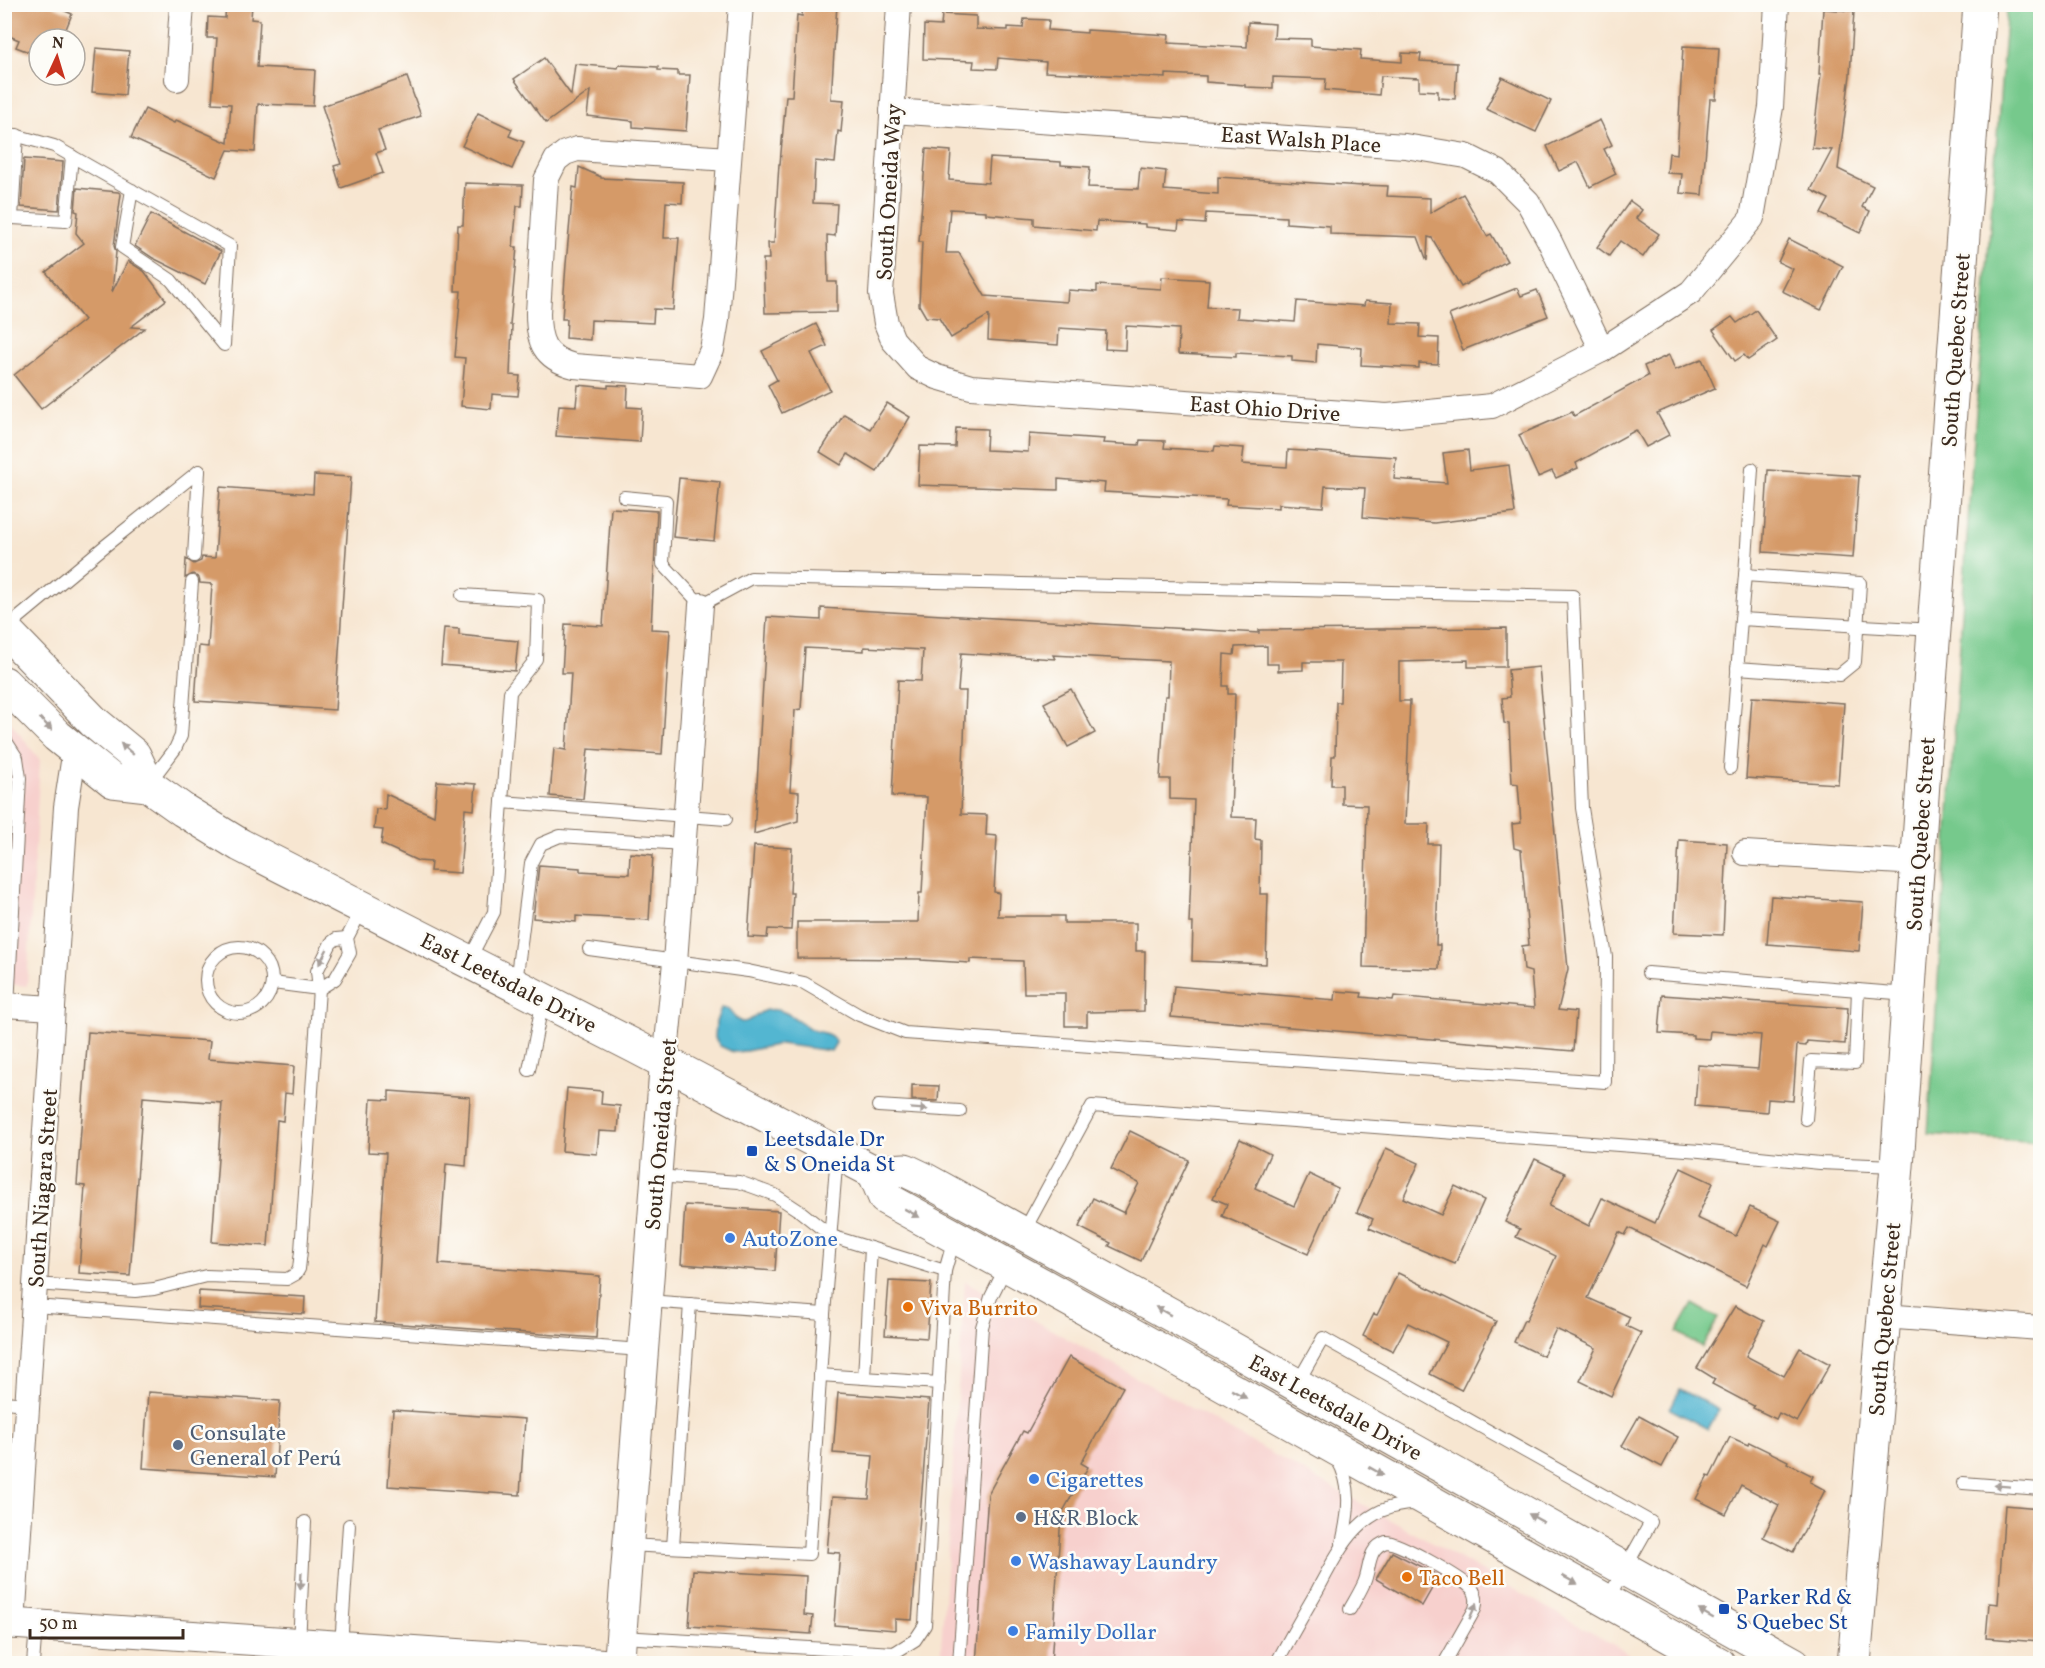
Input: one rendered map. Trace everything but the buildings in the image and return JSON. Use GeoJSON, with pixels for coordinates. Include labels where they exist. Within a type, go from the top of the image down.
{"type":"FeatureCollection","features":[{"type":"Feature","properties":{"kind":"main road","name":"South Quebec Street"},"geometry":{"type":"LineString","coordinates":[[1854,1664],[1898,1166],[1980,4]]}},
{"type":"Feature","properties":{"kind":"main road"},"geometry":{"type":"LineString","coordinates":[[5,629],[94,722],[134,754],[148,785]]}},
{"type":"Feature","properties":{"kind":"main road","name":"East Leetsdale Drive"},"geometry":{"type":"LineString","coordinates":[[4,683],[57,736],[113,781],[148,785],[183,810],[240,845],[874,1172],[905,1170],[1296,1385],[1794,1664]]}},
{"type":"Feature","properties":{"kind":"main road","name":"East Leetsdale Drive"},"geometry":{"type":"LineString","coordinates":[[874,1172],[885,1198],[1719,1664]]}},
{"type":"Feature","properties":{"kind":"street"},"geometry":{"type":"LineString","coordinates":[[177,79],[182,4]]}},
{"type":"Feature","properties":{"kind":"street"},"geometry":{"type":"LineString","coordinates":[[729,159],[577,149],[564,153],[556,160],[546,180],[538,313],[538,330],[542,344],[548,353],[560,363],[574,366],[700,376],[712,350],[717,320],[741,4]]}},
{"type":"Feature","properties":{"kind":"street","name":"South Oneida Way"},"geometry":{"type":"LineString","coordinates":[[899,4],[881,294],[886,323],[893,340],[918,368]]}},
{"type":"Feature","properties":{"kind":"street","name":"East Ohio Drive"},"geometry":{"type":"LineString","coordinates":[[918,368],[937,377],[971,387],[1387,416],[1492,406],[1602,350],[1692,292],[1752,218],[1771,107],[1777,4]]}},
{"type":"Feature","properties":{"kind":"street","name":"East Walsh Place"},"geometry":{"type":"LineString","coordinates":[[892,111],[1405,146],[1466,156],[1498,172],[1528,202],[1602,350]]}},
{"type":"Feature","properties":{"kind":"street","name":"South Oneida Street"},"geometry":{"type":"LineString","coordinates":[[620,1650],[655,1176],[675,962],[700,605]]}},
{"type":"Feature","properties":{"kind":"street","name":"South Niagara Street"},"geometry":{"type":"LineString","coordinates":[[18,1624],[16,1403],[35,1295],[67,795],[73,762],[79,754]]}},
{"type":"Feature","properties":{"kind":"street"},"geometry":{"type":"LineString","coordinates":[[1745,852],[1919,863]]}},
{"type":"Feature","properties":{"kind":"street"},"geometry":{"type":"LineString","coordinates":[[6,1006],[53,1008]]}},
{"type":"Feature","properties":{"kind":"street"},"geometry":{"type":"LineString","coordinates":[[1884,1316],[2040,1328]]}},
{"type":"Feature","properties":{"kind":"street"},"geometry":{"type":"LineString","coordinates":[[18,1624],[298,1653],[341,1646],[603,1664]]}},
{"type":"Feature","properties":{"kind":"lane"},"geometry":{"type":"LineString","coordinates":[[72,156],[66,222],[12,218],[11,134],[54,146],[72,156],[132,190],[230,246],[224,345],[171,280],[122,247],[132,190]]}},
{"type":"Feature","properties":{"kind":"lane"},"geometry":{"type":"LineString","coordinates":[[1730,768],[1752,469]]}},
{"type":"Feature","properties":{"kind":"lane"},"geometry":{"type":"LineString","coordinates":[[5,629],[199,471],[194,556]]}},
{"type":"Feature","properties":{"kind":"lane"},"geometry":{"type":"LineString","coordinates":[[589,949],[748,971],[804,983],[859,1015],[905,1033],[1605,1082],[1606,957],[1582,808],[1573,596],[751,578],[700,605],[663,564],[666,501],[624,497]]}},
{"type":"Feature","properties":{"kind":"lane"},"geometry":{"type":"LineString","coordinates":[[1737,668],[1839,675],[1855,662],[1860,583],[1745,574]]}},
{"type":"Feature","properties":{"kind":"lane"},"geometry":{"type":"LineString","coordinates":[[148,785],[175,749],[181,736],[192,582]]}},
{"type":"Feature","properties":{"kind":"lane"},"geometry":{"type":"LineString","coordinates":[[462,595],[538,600],[537,659],[510,692],[494,912],[468,962]]}},
{"type":"Feature","properties":{"kind":"lane"},"geometry":{"type":"LineString","coordinates":[[1741,619],[1935,630]]}},
{"type":"Feature","properties":{"kind":"lane"},"geometry":{"type":"LineString","coordinates":[[4,738],[17,758],[20,778],[6,1006]]}},
{"type":"Feature","properties":{"kind":"lane"},"geometry":{"type":"LineString","coordinates":[[502,802],[726,819]]}},
{"type":"Feature","properties":{"kind":"lane"},"geometry":{"type":"LineString","coordinates":[[529,1070],[531,863],[541,844],[560,836],[683,844]]}},
{"type":"Feature","properties":{"kind":"lane"},"geometry":{"type":"LineString","coordinates":[[273,983],[319,989],[335,980],[350,953],[347,938],[363,908]]}},
{"type":"Feature","properties":{"kind":"lane"},"geometry":{"type":"LineString","coordinates":[[35,1295],[154,1289],[206,1276],[275,1280],[287,1279],[296,1274],[299,1269],[301,1251],[319,989],[318,967],[331,943],[336,939],[347,938]]}},
{"type":"Feature","properties":{"kind":"lane"},"geometry":{"type":"LineString","coordinates":[[232,948],[244,948],[254,951],[266,961],[273,983],[267,998],[258,1007],[246,1012],[236,1012],[225,1010],[215,1002],[208,988],[207,976],[211,963],[218,955],[232,948]]}},
{"type":"Feature","properties":{"kind":"lane"},"geometry":{"type":"LineString","coordinates":[[1648,973],[1909,994]]}},
{"type":"Feature","properties":{"kind":"lane"},"geometry":{"type":"LineString","coordinates":[[1806,1119],[1811,1061],[1855,1063],[1858,990]]}},
{"type":"Feature","properties":{"kind":"lane"},"geometry":{"type":"LineString","coordinates":[[878,1106],[960,1111]]}},
{"type":"Feature","properties":{"kind":"lane"},"geometry":{"type":"LineString","coordinates":[[1022,1234],[1092,1106],[1700,1151],[1820,1163],[1898,1166]]}},
{"type":"Feature","properties":{"kind":"lane"},"geometry":{"type":"LineString","coordinates":[[627,1545],[809,1554],[837,1153]]}},
{"type":"Feature","properties":{"kind":"lane"},"geometry":{"type":"LineString","coordinates":[[655,1176],[739,1182],[775,1195],[831,1236],[945,1271]]}},
{"type":"Feature","properties":{"kind":"lane"},"geometry":{"type":"LineString","coordinates":[[620,1650],[894,1653],[915,1640],[925,1625],[945,1271],[955,1237]]}},
{"type":"Feature","properties":{"kind":"lane"},"geometry":{"type":"LineString","coordinates":[[864,1378],[871,1248]]}},
{"type":"Feature","properties":{"kind":"lane"},"geometry":{"type":"LineString","coordinates":[[959,1664],[982,1327],[990,1297],[1007,1266]]}},
{"type":"Feature","properties":{"kind":"lane"},"geometry":{"type":"LineString","coordinates":[[35,1295],[642,1350]]}},
{"type":"Feature","properties":{"kind":"lane"},"geometry":{"type":"LineString","coordinates":[[646,1301],[824,1314]]}},
{"type":"Feature","properties":{"kind":"lane"},"geometry":{"type":"LineString","coordinates":[[672,1547],[690,1304]]}},
{"type":"Feature","properties":{"kind":"lane"},"geometry":{"type":"LineString","coordinates":[[1296,1385],[1323,1338],[1651,1522],[1606,1601]]}},
{"type":"Feature","properties":{"kind":"lane"},"geometry":{"type":"LineString","coordinates":[[820,1376],[939,1383]]}},
{"type":"Feature","properties":{"kind":"lane"},"geometry":{"type":"LineString","coordinates":[[1325,1443],[1341,1467],[1348,1490],[1348,1514],[1342,1544]]}},
{"type":"Feature","properties":{"kind":"lane"},"geometry":{"type":"LineString","coordinates":[[1963,1483],[2040,1489]]}},
{"type":"Feature","properties":{"kind":"lane"},"geometry":{"type":"LineString","coordinates":[[1275,1664],[1342,1544],[1369,1518],[1392,1506],[1417,1504],[1445,1510]]}},
{"type":"Feature","properties":{"kind":"lane"},"geometry":{"type":"LineString","coordinates":[[298,1653],[305,1522]]}},
{"type":"Feature","properties":{"kind":"lane"},"geometry":{"type":"LineString","coordinates":[[341,1646],[349,1525]]}},
{"type":"Feature","properties":{"kind":"lane"},"geometry":{"type":"LineString","coordinates":[[1350,1609],[1366,1580],[1370,1560],[1376,1548],[1386,1542],[1401,1546],[1459,1578],[1476,1595],[1477,1602],[1445,1662]]}},
{"type":"Feature","properties":{"kind":"lane"},"geometry":{"type":"LineString","coordinates":[[18,1624],[33,1664]]}},
{"type":"Feature","properties":{"kind":"shaded area"},"geometry":{"type":"Polygon","coordinates":[[[4,714],[40,760],[27,986],[5,984],[4,714]]]}},
{"type":"Feature","properties":{"kind":"shaded area"},"geometry":{"type":"Polygon","coordinates":[[[965,1281],[1176,1400],[1646,1663],[940,1664],[965,1281]]]}},
{"type":"Feature","properties":{"kind":"green space"},"geometry":{"type":"Polygon","coordinates":[[[2007,5],[2040,5],[2040,1142],[1928,1134],[1970,491],[2007,5]]]}},
{"type":"Feature","properties":{"kind":"green space"},"geometry":{"type":"Polygon","coordinates":[[[1693,1304],[1718,1318],[1702,1347],[1677,1332],[1693,1304]]]}},
{"type":"Feature","properties":{"kind":"water"},"geometry":{"type":"Polygon","coordinates":[[[721,1008],[728,1009],[736,1019],[742,1022],[764,1011],[779,1010],[813,1030],[828,1034],[836,1043],[831,1051],[780,1044],[733,1052],[720,1046],[715,1038],[716,1022],[721,1008]]]}},
{"type":"Feature","properties":{"kind":"water"},"geometry":{"type":"Polygon","coordinates":[[[1680,1389],[1719,1410],[1708,1429],[1670,1409],[1680,1389]]]}},
{"type":"Feature","properties":{"kind":"place","name":"Leetsdale Dr & S Oneida St"},"geometry":{"type":"Point","coordinates":[752,1151]}},
{"type":"Feature","properties":{"kind":"place","name":"AutoZone"},"geometry":{"type":"Point","coordinates":[730,1238]}},
{"type":"Feature","properties":{"kind":"place","name":"Viva Burrito"},"geometry":{"type":"Point","coordinates":[908,1307]}},
{"type":"Feature","properties":{"kind":"place","name":"Consulate General of Perú"},"geometry":{"type":"Point","coordinates":[178,1445]}},
{"type":"Feature","properties":{"kind":"place","name":"Cigarettes"},"geometry":{"type":"Point","coordinates":[1034,1479]}},
{"type":"Feature","properties":{"kind":"place","name":"H&R Block"},"geometry":{"type":"Point","coordinates":[1021,1517]}},
{"type":"Feature","properties":{"kind":"place","name":"Washaway Laundry"},"geometry":{"type":"Point","coordinates":[1016,1561]}},
{"type":"Feature","properties":{"kind":"place","name":"Taco Bell"},"geometry":{"type":"Point","coordinates":[1407,1577]}},
{"type":"Feature","properties":{"kind":"place","name":"Parker Rd & S Quebec St"},"geometry":{"type":"Point","coordinates":[1724,1609]}},
{"type":"Feature","properties":{"kind":"place","name":"Family Dollar"},"geometry":{"type":"Point","coordinates":[1013,1631]}}]}
